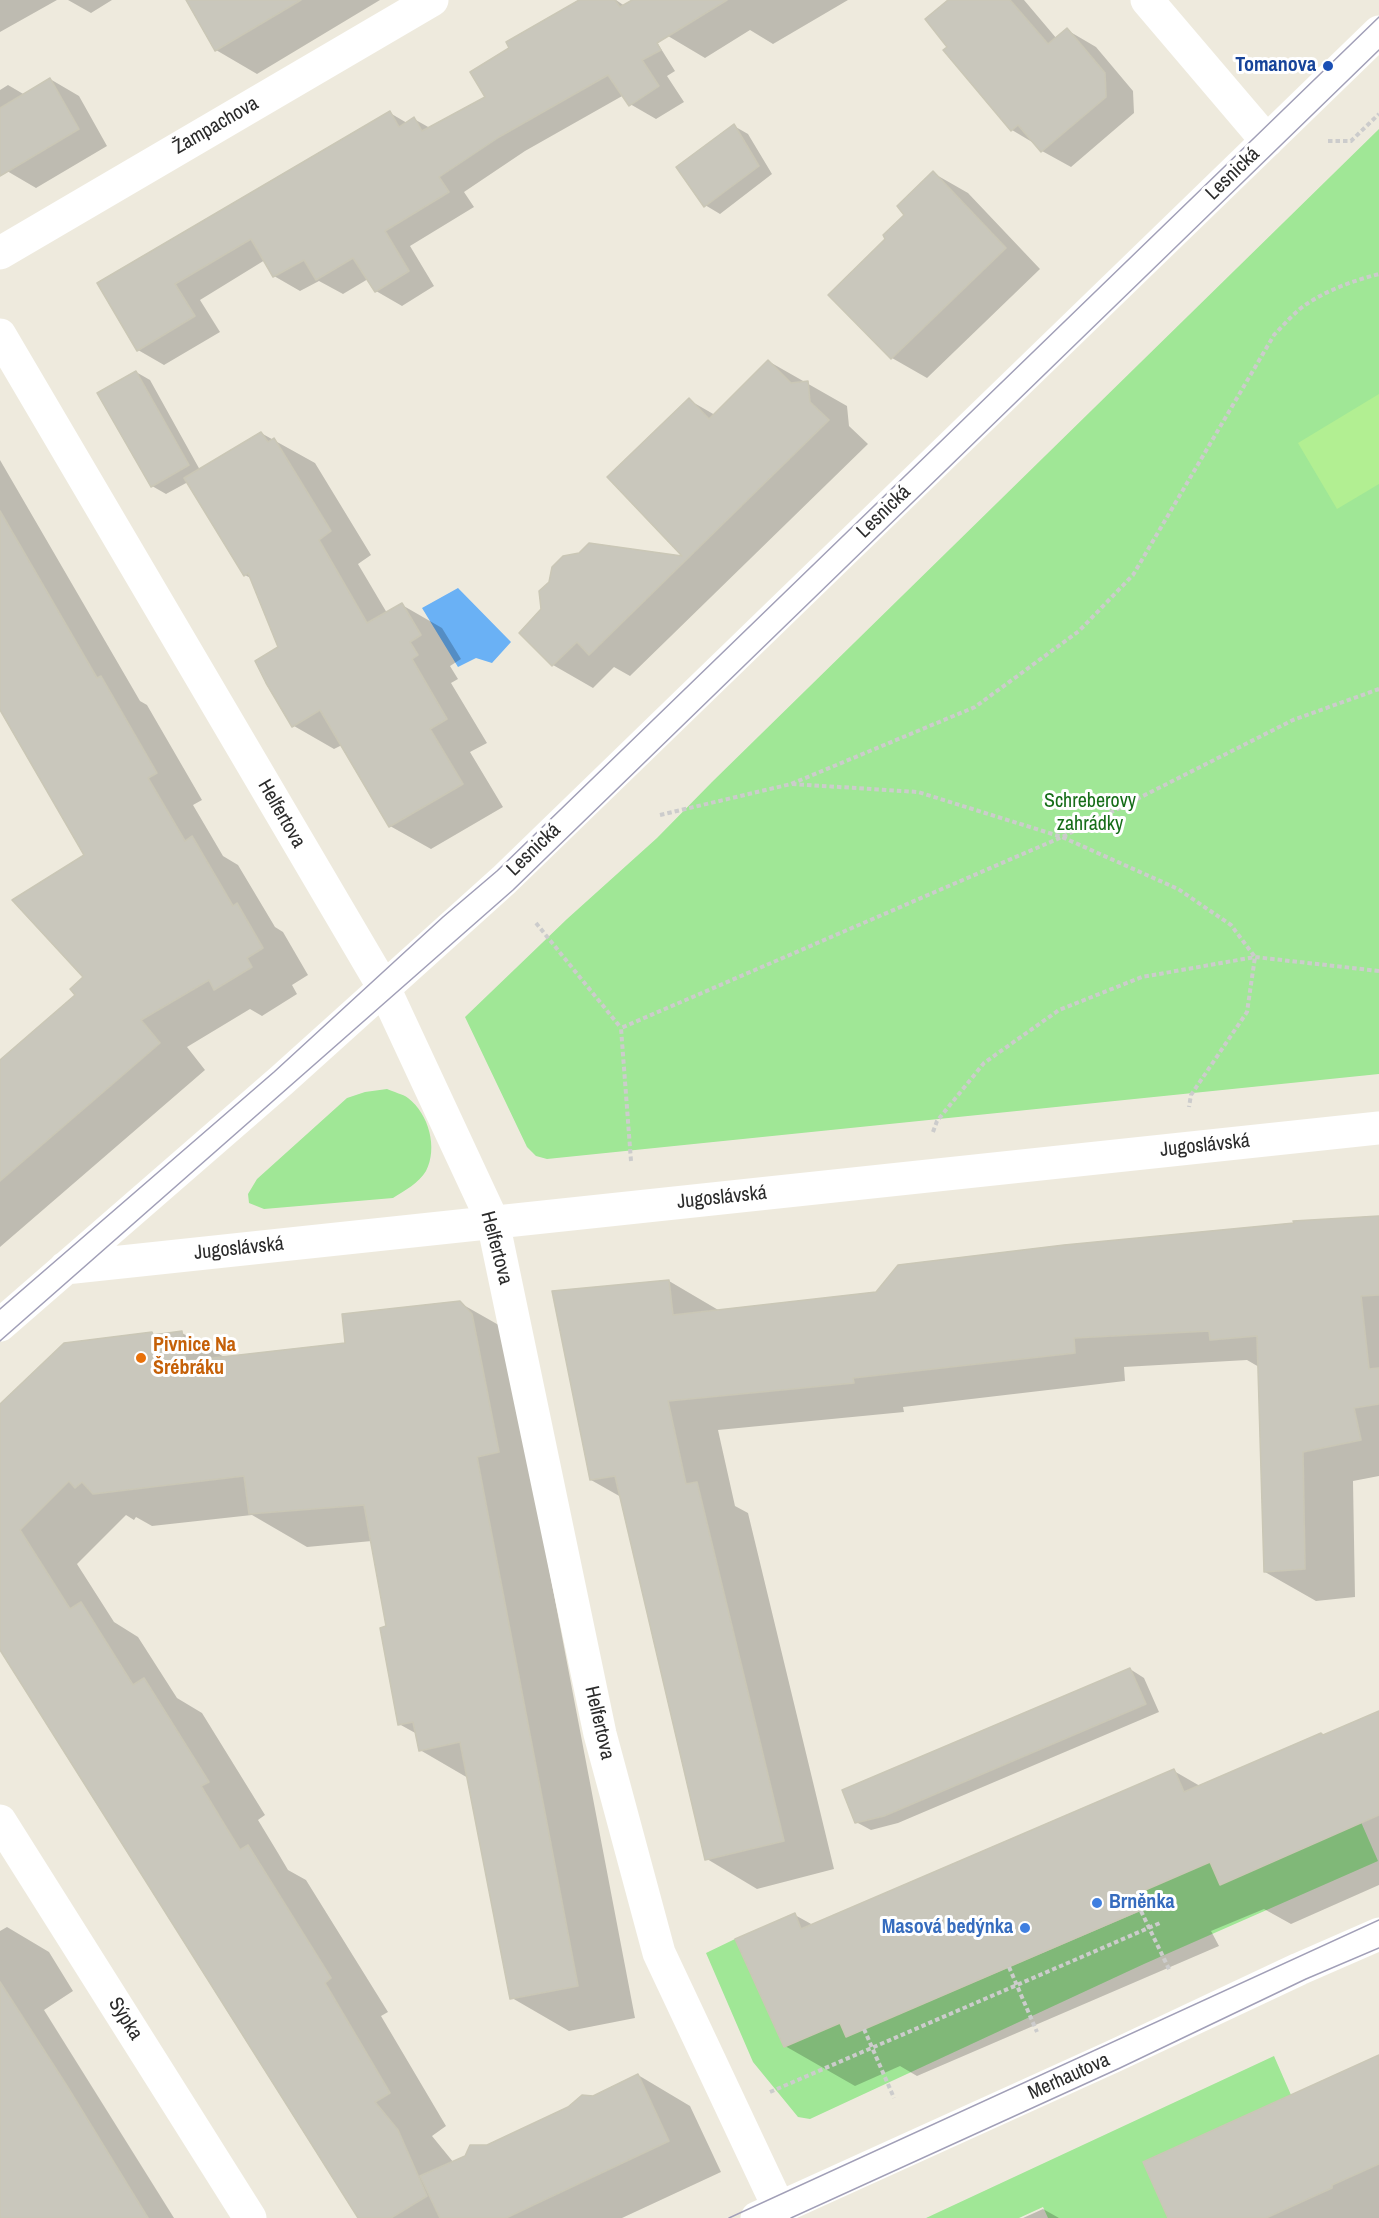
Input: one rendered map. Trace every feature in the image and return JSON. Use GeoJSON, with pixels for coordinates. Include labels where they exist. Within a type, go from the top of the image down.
{"type":"FeatureCollection","features":[{"type":"Feature","properties":{"kind":"street","name":"Žampachova"},"geometry":{"type":"LineString","coordinates":[[0,253],[432,0]]}},
{"type":"Feature","properties":{"kind":"street"},"geometry":{"type":"LineString","coordinates":[[1147,0],[1267,141]]}},
{"type":"Feature","properties":{"kind":"street","name":"Lesnická"},"geometry":{"type":"LineString","coordinates":[[384,988],[504,880],[1379,32]]}},
{"type":"Feature","properties":{"kind":"street","name":"Helfertova"},"geometry":{"type":"LineString","coordinates":[[0,334],[384,988],[493,1222],[600,1734],[659,1953],[768,2213]]}},
{"type":"Feature","properties":{"kind":"street"},"geometry":{"type":"LineString","coordinates":[[0,1325],[172,1178],[384,988]]}},
{"type":"Feature","properties":{"kind":"street","name":"Jugoslávská"},"geometry":{"type":"LineString","coordinates":[[65,1268],[1379,1128]]}},
{"type":"Feature","properties":{"kind":"street","name":"Sýpka"},"geometry":{"type":"LineString","coordinates":[[0,1821],[250,2218]]}},
{"type":"Feature","properties":{"kind":"street","name":"Merhautova"},"geometry":{"type":"LineString","coordinates":[[768,2213],[1379,1934]]}},
{"type":"Feature","properties":{"kind":"path"},"geometry":{"type":"LineString","coordinates":[[1351,141],[1379,114]]}},
{"type":"Feature","properties":{"kind":"path"},"geometry":{"type":"LineString","coordinates":[[660,815],[791,784],[975,707],[1079,631],[1133,575],[1274,335],[1301,309],[1320,296],[1354,280],[1379,274]]}},
{"type":"Feature","properties":{"kind":"path"},"geometry":{"type":"LineString","coordinates":[[621,1028],[1062,837],[1293,720],[1379,689]]}},
{"type":"Feature","properties":{"kind":"path"},"geometry":{"type":"LineString","coordinates":[[791,784],[918,792],[1062,837],[1178,889],[1231,925],[1255,957],[1247,1012],[1191,1095],[1189,1107]]}},
{"type":"Feature","properties":{"kind":"path"},"geometry":{"type":"LineString","coordinates":[[536,924],[621,1028],[631,1161]]}},
{"type":"Feature","properties":{"kind":"path"},"geometry":{"type":"LineString","coordinates":[[933,1132],[937,1121],[984,1063],[1059,1010],[1142,977],[1255,957],[1379,971]]}},
{"type":"Feature","properties":{"kind":"path"},"geometry":{"type":"LineString","coordinates":[[1141,1911],[1170,1971]]}},
{"type":"Feature","properties":{"kind":"path"},"geometry":{"type":"LineString","coordinates":[[764,2095],[1160,1923]]}},
{"type":"Feature","properties":{"kind":"path"},"geometry":{"type":"LineString","coordinates":[[1008,1967],[1037,2032]]}},
{"type":"Feature","properties":{"kind":"path"},"geometry":{"type":"LineString","coordinates":[[864,2030],[894,2098]]}},
{"type":"Feature","properties":{"kind":"green space","name":"Schreberovy zahrádky"},"geometry":{"type":"Polygon","coordinates":[[[1379,129],[1379,1074],[547,1159],[536,1156],[527,1147],[465,1017],[567,919],[657,838],[1379,129]]]}},
{"type":"Feature","properties":{"kind":"green space"},"geometry":{"type":"Polygon","coordinates":[[[1379,394],[1379,484],[1337,509],[1298,443],[1379,394]]]}},
{"type":"Feature","properties":{"kind":"green space"},"geometry":{"type":"Polygon","coordinates":[[[387,1089],[406,1097],[415,1105],[426,1122],[429,1132],[430,1162],[426,1171],[415,1183],[393,1198],[264,1209],[249,1203],[248,1194],[257,1179],[347,1098],[365,1092],[387,1089]]]}},
{"type":"Feature","properties":{"kind":"green space"},"geometry":{"type":"Polygon","coordinates":[[[1361,1822],[1378,1861],[1144,1964],[810,2119],[798,2117],[753,2062],[706,1953],[735,1939],[784,2047],[840,2023],[846,2037],[1150,1907],[1143,1891],[1210,1862],[1361,1822]]]}},
{"type":"Feature","properties":{"kind":"green space"},"geometry":{"type":"Polygon","coordinates":[[[1274,2056],[1291,2095],[1144,2162],[1168,2218],[1048,2218],[1043,2207],[1019,2218],[926,2218],[1274,2056]]]}},
{"type":"Feature","properties":{"kind":"water"},"geometry":{"type":"Polygon","coordinates":[[[458,588],[511,642],[492,663],[476,658],[458,667],[422,608],[458,588]]]}},
{"type":"Feature","properties":{"kind":"building"},"geometry":{"type":"Polygon","coordinates":[[[186,0],[301,0],[215,51],[186,0]]]}},
{"type":"Feature","properties":{"kind":"building"},"geometry":{"type":"Polygon","coordinates":[[[579,0],[615,0],[620,7],[632,0],[727,0],[657,43],[661,50],[642,60],[659,86],[629,106],[608,75],[499,137],[439,177],[449,192],[385,231],[409,271],[375,292],[353,258],[316,280],[304,260],[273,277],[251,239],[175,284],[195,316],[137,351],[97,283],[390,111],[399,127],[414,117],[422,131],[485,97],[470,72],[509,48],[506,42],[579,0]]]}},
{"type":"Feature","properties":{"kind":"building"},"geometry":{"type":"Polygon","coordinates":[[[948,0],[1010,0],[1048,44],[1067,28],[1105,73],[1106,97],[1041,152],[1018,125],[1011,131],[943,50],[947,47],[925,19],[948,0]]]}},
{"type":"Feature","properties":{"kind":"building"},"geometry":{"type":"Polygon","coordinates":[[[50,78],[79,129],[0,176],[0,108],[50,78]]]}},
{"type":"Feature","properties":{"kind":"building"},"geometry":{"type":"Polygon","coordinates":[[[734,124],[759,166],[704,207],[676,167],[734,124]]]}},
{"type":"Feature","properties":{"kind":"building"},"geometry":{"type":"Polygon","coordinates":[[[933,171],[1006,248],[891,359],[828,295],[885,239],[883,235],[904,215],[897,206],[933,171]]]}},
{"type":"Feature","properties":{"kind":"building"},"geometry":{"type":"Polygon","coordinates":[[[768,360],[791,383],[808,381],[810,402],[829,420],[589,655],[577,642],[552,666],[519,633],[541,609],[539,591],[549,582],[552,567],[563,556],[579,553],[589,543],[682,556],[607,477],[689,398],[709,419],[768,360]]]}},
{"type":"Feature","properties":{"kind":"building"},"geometry":{"type":"Polygon","coordinates":[[[136,371],[189,465],[151,487],[97,393],[136,371]]]}},
{"type":"Feature","properties":{"kind":"building"},"geometry":{"type":"Polygon","coordinates":[[[261,432],[268,442],[274,438],[331,531],[319,540],[367,623],[402,603],[421,635],[410,642],[418,655],[412,659],[447,719],[430,729],[463,784],[389,827],[320,710],[292,727],[266,683],[255,661],[278,647],[248,573],[244,576],[184,478],[261,432]]]}},
{"type":"Feature","properties":{"kind":"building"},"geometry":{"type":"Polygon","coordinates":[[[0,511],[97,678],[101,676],[157,773],[148,778],[185,841],[192,836],[233,906],[237,903],[263,948],[247,958],[252,967],[214,990],[209,980],[141,1020],[160,1043],[0,1181],[0,1060],[75,995],[70,989],[83,977],[12,900],[84,855],[0,710],[0,511]]]}},
{"type":"Feature","properties":{"kind":"building"},"geometry":{"type":"Polygon","coordinates":[[[1379,1216],[1379,1295],[1361,1296],[1369,1369],[1379,1368],[1379,1404],[1354,1408],[1361,1440],[1303,1452],[1305,1569],[1264,1572],[1257,1336],[1210,1340],[1209,1331],[1074,1338],[1075,1353],[853,1378],[854,1383],[668,1401],[686,1484],[697,1482],[784,1841],[705,1860],[615,1476],[590,1480],[552,1291],[669,1280],[673,1315],[876,1292],[898,1265],[1064,1245],[1294,1223],[1293,1221],[1379,1216]]]}},
{"type":"Feature","properties":{"kind":"building"},"geometry":{"type":"Polygon","coordinates":[[[460,1301],[472,1314],[499,1452],[477,1457],[578,1986],[510,1999],[460,1742],[419,1751],[413,1722],[398,1725],[380,1628],[386,1626],[364,1505],[249,1514],[244,1476],[93,1494],[82,1482],[75,1488],[69,1481],[20,1530],[70,1609],[81,1602],[133,1685],[144,1678],[209,1782],[201,1786],[240,1850],[248,1845],[331,1978],[325,1983],[390,2093],[375,2102],[398,2130],[427,2196],[391,2218],[358,2218],[0,1650],[0,1404],[64,1343],[152,1332],[153,1335],[182,1331],[186,1361],[345,1343],[342,1314],[460,1301]]]}},
{"type":"Feature","properties":{"kind":"building"},"geometry":{"type":"Polygon","coordinates":[[[1130,1668],[1146,1704],[884,1816],[855,1823],[842,1790],[1130,1668]]]}},
{"type":"Feature","properties":{"kind":"building"},"geometry":{"type":"Polygon","coordinates":[[[1379,1711],[1379,1815],[1220,1885],[1210,1862],[1143,1891],[1150,1906],[846,2037],[840,2023],[784,2047],[735,1939],[795,1913],[801,1929],[1174,1769],[1184,1792],[1321,1733],[1323,1735],[1379,1711]]]}},
{"type":"Feature","properties":{"kind":"building"},"geometry":{"type":"Polygon","coordinates":[[[0,1982],[67,2086],[148,2218],[0,2218],[0,1982]]]}},
{"type":"Feature","properties":{"kind":"building"},"geometry":{"type":"Polygon","coordinates":[[[1379,2055],[1379,2164],[1266,2218],[1168,2218],[1143,2162],[1379,2055]]]}},
{"type":"Feature","properties":{"kind":"building"},"geometry":{"type":"Polygon","coordinates":[[[638,2074],[669,2141],[506,2218],[440,2218],[420,2176],[465,2156],[470,2145],[487,2145],[568,2107],[582,2095],[593,2096],[638,2074]]]}},
{"type":"Feature","properties":{"kind":"tram line"},"geometry":{"type":"LineString","coordinates":[[0,1309],[274,1072],[443,917],[497,871],[1379,17]]}},
{"type":"Feature","properties":{"kind":"tram line"},"geometry":{"type":"LineString","coordinates":[[0,1341],[513,890],[1379,50]]}},
{"type":"Feature","properties":{"kind":"tram line"},"geometry":{"type":"LineString","coordinates":[[729,2218],[1379,1920]]}},
{"type":"Feature","properties":{"kind":"tram line"},"geometry":{"type":"LineString","coordinates":[[791,2218],[1120,2068],[1306,1979],[1379,1948]]}},
{"type":"Feature","properties":{"kind":"place","name":"Tomanova"},"geometry":{"type":"Point","coordinates":[1328,66]}},
{"type":"Feature","properties":{"kind":"place","name":"Pivnice Na Šrébráku"},"geometry":{"type":"Point","coordinates":[141,1358]}},
{"type":"Feature","properties":{"kind":"place","name":"Brněnka"},"geometry":{"type":"Point","coordinates":[1097,1903]}},
{"type":"Feature","properties":{"kind":"place","name":"Masová bedýnka"},"geometry":{"type":"Point","coordinates":[1025,1928]}}]}
